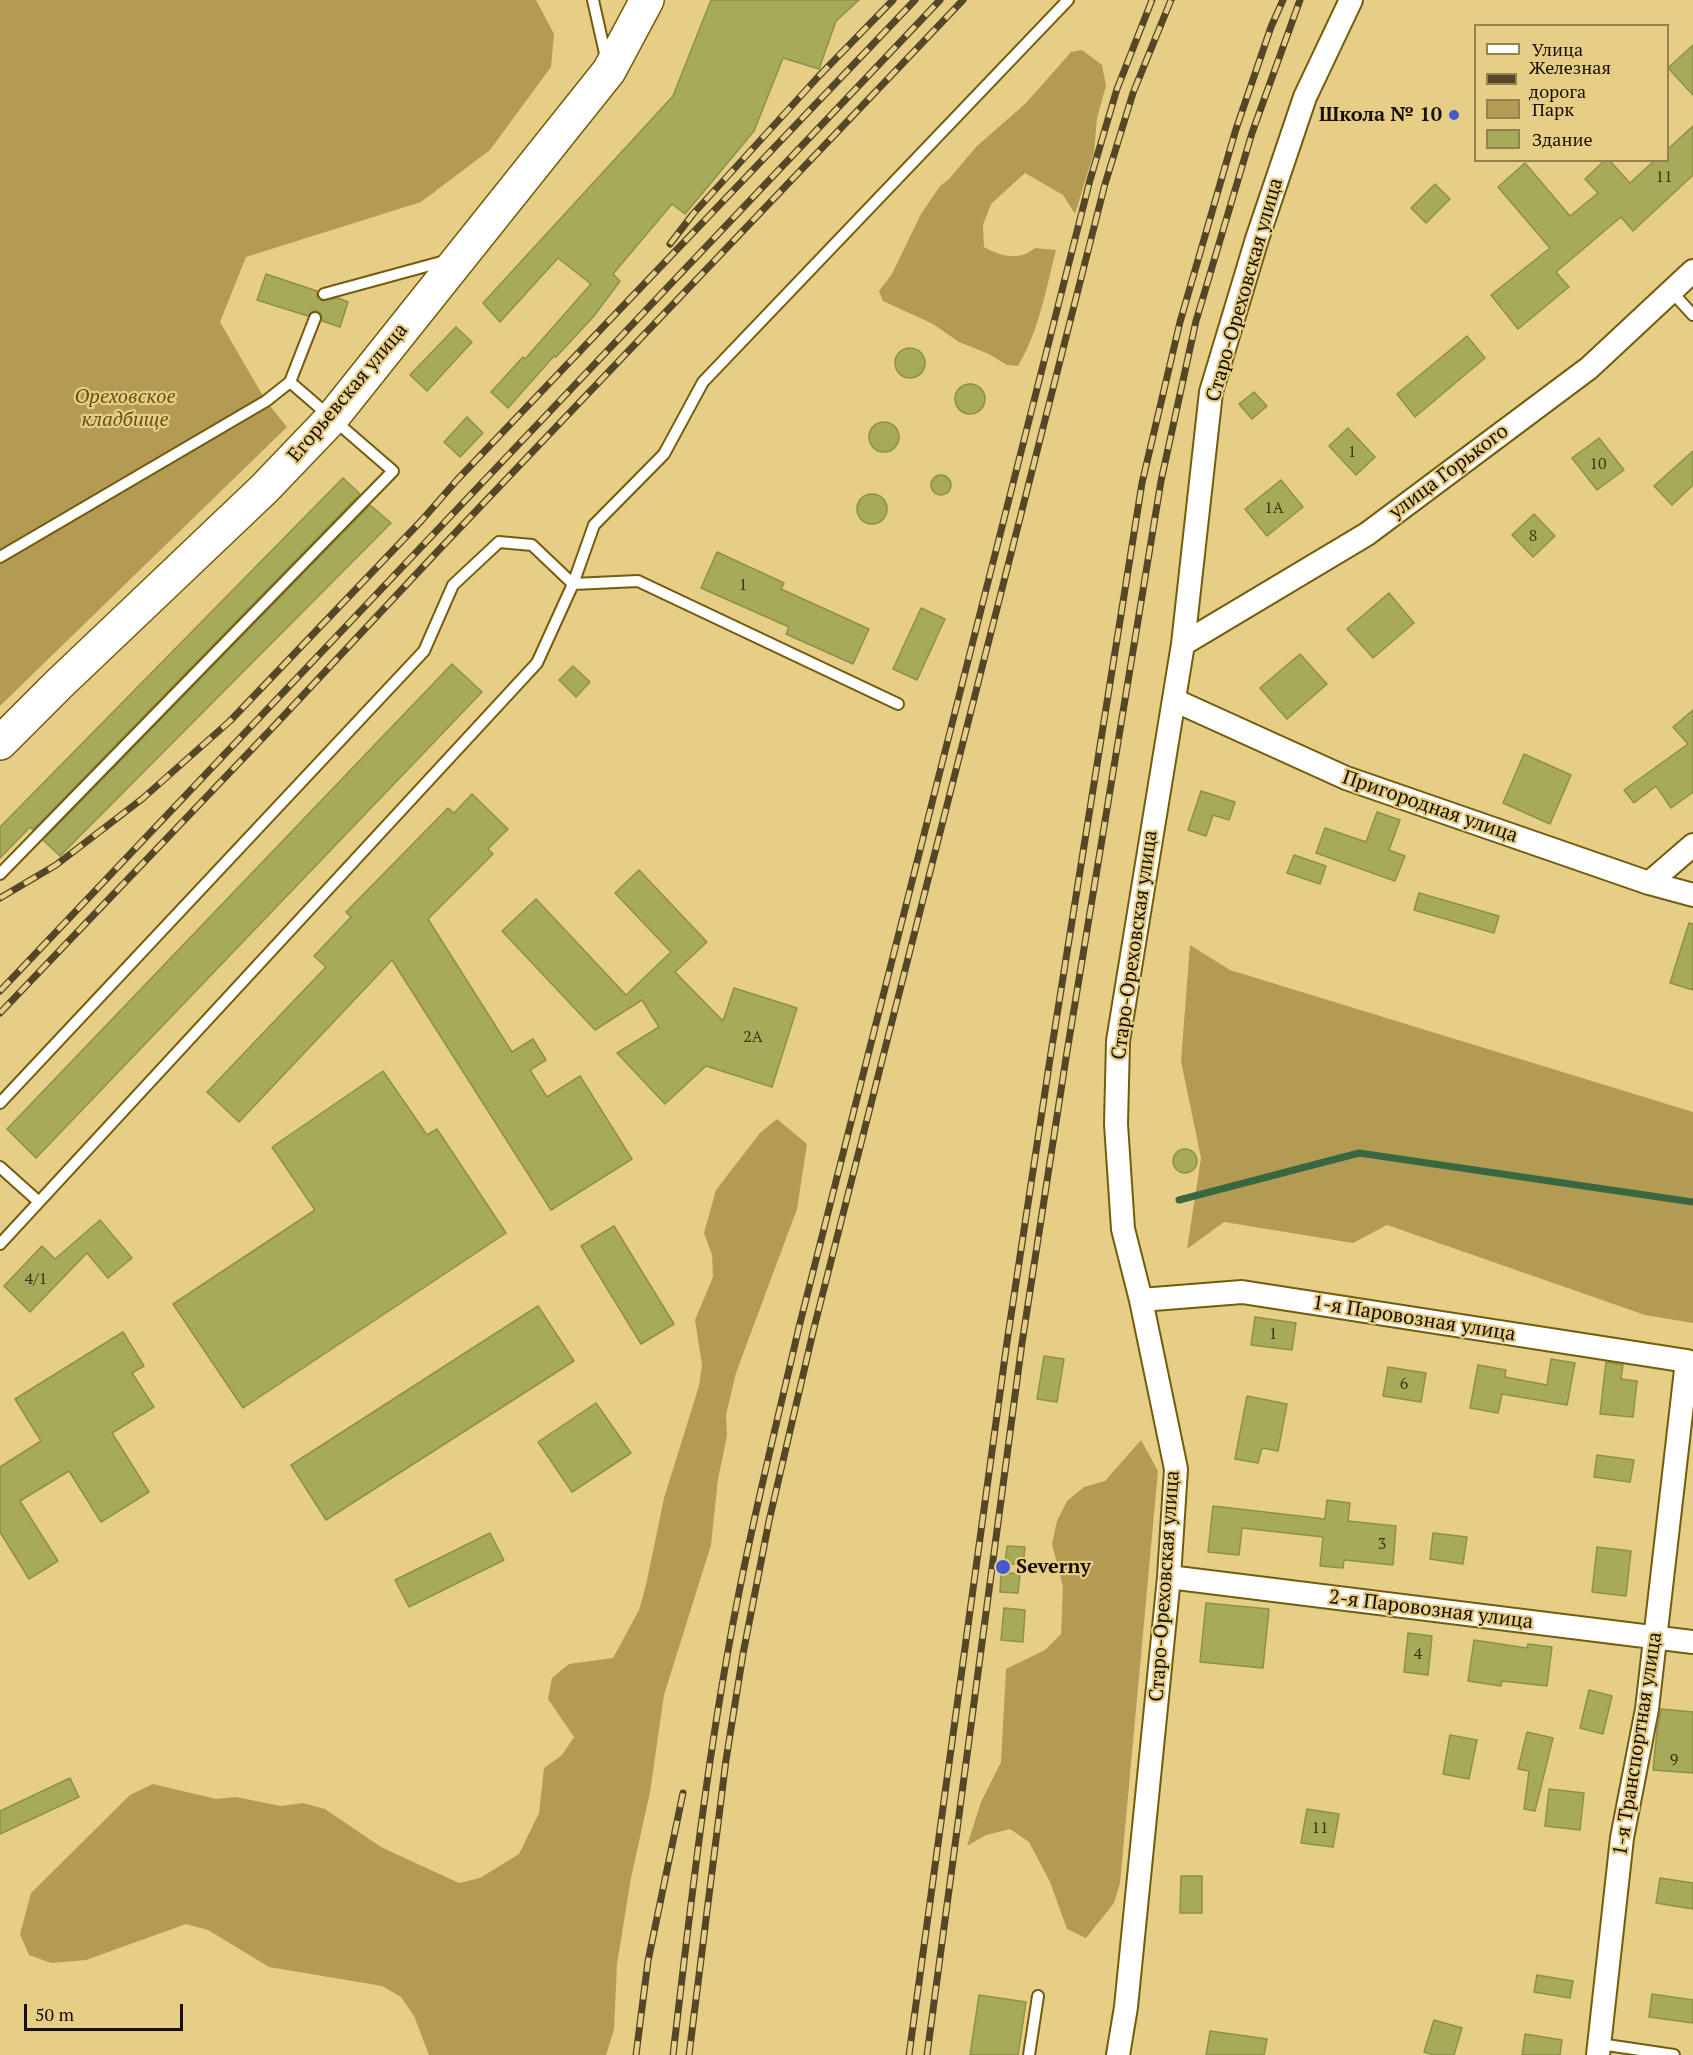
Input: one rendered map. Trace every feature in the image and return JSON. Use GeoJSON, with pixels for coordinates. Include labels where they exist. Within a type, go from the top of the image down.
{"type":"FeatureCollection","features":[{"type":"Feature","properties":{"kind":"highway","name":"Егорьевская улица"},"geometry":{"type":"LineString","coordinates":[[0,743],[264,489],[332,418],[609,71],[647,0]]}},
{"type":"Feature","properties":{"kind":"street","name":"Старо-Ореховская улица"},"geometry":{"type":"LineString","coordinates":[[1118,2055],[1126,2007],[1169,1577],[1176,1469],[1141,1300],[1123,1229],[1116,1124],[1118,1041],[1183,644],[1211,392],[1257,239],[1305,97],[1351,0]]}},
{"type":"Feature","properties":{"kind":"street","name":"улица Горького"},"geometry":{"type":"LineString","coordinates":[[1183,644],[1367,534],[1589,368],[1693,272]]}},
{"type":"Feature","properties":{"kind":"street","name":"Пригородная улица"},"geometry":{"type":"LineString","coordinates":[[1174,700],[1346,778],[1649,883],[1693,895]]}},
{"type":"Feature","properties":{"kind":"street"},"geometry":{"type":"LineString","coordinates":[[1649,883],[1693,845]]}},
{"type":"Feature","properties":{"kind":"street","name":"1-я Паровозная улица"},"geometry":{"type":"LineString","coordinates":[[1141,1300],[1242,1292],[1687,1361]]}},
{"type":"Feature","properties":{"kind":"street","name":"1-я Транспортная улица"},"geometry":{"type":"LineString","coordinates":[[1599,2050],[1622,1838],[1647,1708],[1687,1361]]}},
{"type":"Feature","properties":{"kind":"street","name":"2-я Паровозная улица"},"geometry":{"type":"LineString","coordinates":[[1169,1577],[1693,1642]]}},
{"type":"Feature","properties":{"kind":"lane"},"geometry":{"type":"LineString","coordinates":[[593,0],[609,71]]}},
{"type":"Feature","properties":{"kind":"lane"},"geometry":{"type":"LineString","coordinates":[[0,1244],[537,663],[573,584],[594,525],[664,454],[703,382],[1068,0]]}},
{"type":"Feature","properties":{"kind":"lane"},"geometry":{"type":"LineString","coordinates":[[324,294],[460,257]]}},
{"type":"Feature","properties":{"kind":"lane"},"geometry":{"type":"LineString","coordinates":[[1671,291],[1693,315]]}},
{"type":"Feature","properties":{"kind":"lane"},"geometry":{"type":"LineString","coordinates":[[0,557],[266,401],[290,382],[315,318]]}},
{"type":"Feature","properties":{"kind":"lane"},"geometry":{"type":"LineString","coordinates":[[0,874],[393,471],[290,382]]}},
{"type":"Feature","properties":{"kind":"lane"},"geometry":{"type":"LineString","coordinates":[[0,1103],[424,651],[453,585],[499,542],[532,545],[573,584],[638,581],[898,704]]}},
{"type":"Feature","properties":{"kind":"lane"},"geometry":{"type":"LineString","coordinates":[[0,1167],[39,1202]]}},
{"type":"Feature","properties":{"kind":"lane"},"geometry":{"type":"LineString","coordinates":[[1029,2055],[1038,1996]]}},
{"type":"Feature","properties":{"kind":"lane"},"geometry":{"type":"LineString","coordinates":[[1599,2050],[1674,2055]]}},
{"type":"Feature","properties":{"kind":"green space","name":"Ореховское кладбище"},"geometry":{"type":"Polygon","coordinates":[[[0,0],[536,0],[554,34],[551,67],[490,150],[421,202],[246,257],[220,322],[266,401],[287,427],[0,706],[0,0]]]}},
{"type":"Feature","properties":{"kind":"green space"},"geometry":{"type":"Polygon","coordinates":[[[1082,50],[1102,65],[1106,86],[1097,118],[1094,152],[1075,214],[1063,195],[1025,173],[991,204],[983,225],[984,247],[997,253],[1017,256],[1035,248],[1056,250],[1031,339],[1018,366],[1007,365],[989,354],[959,342],[933,324],[883,301],[879,291],[892,274],[921,214],[940,186],[949,179],[977,146],[1026,103],[1071,52],[1082,50]]]}},
{"type":"Feature","properties":{"kind":"green space"},"geometry":{"type":"Polygon","coordinates":[[[1190,945],[1230,970],[1693,1112],[1693,1323],[1645,1315],[1387,1225],[1353,1243],[1224,1222],[1187,1249],[1201,1158],[1181,1061],[1190,945]]]}},
{"type":"Feature","properties":{"kind":"green space"},"geometry":{"type":"Polygon","coordinates":[[[777,1119],[807,1144],[797,1209],[736,1373],[726,1415],[727,1436],[718,1479],[711,1545],[664,1695],[650,1792],[631,1878],[617,1964],[614,2030],[606,2055],[429,2055],[414,2016],[401,1997],[382,1986],[269,1967],[208,1930],[186,1924],[86,1960],[51,1963],[29,1955],[20,1934],[31,1893],[130,1795],[153,1784],[216,1799],[236,1797],[281,1806],[303,1803],[325,1809],[381,1847],[459,1883],[480,1878],[519,1854],[539,1813],[544,1768],[562,1755],[574,1737],[548,1699],[552,1678],[569,1664],[613,1658],[639,1610],[664,1498],[699,1386],[702,1365],[695,1320],[713,1277],[712,1255],[704,1233],[716,1190],[760,1133],[777,1119]]]}},
{"type":"Feature","properties":{"kind":"green space"},"geometry":{"type":"Polygon","coordinates":[[[1141,1440],[1158,1471],[1120,1883],[1114,1903],[1086,1938],[1067,1929],[1050,1882],[1029,1842],[1010,1829],[986,1835],[967,1846],[981,1802],[1001,1762],[1006,1669],[1045,1650],[1061,1634],[1063,1587],[1052,1544],[1057,1521],[1067,1501],[1084,1487],[1105,1481],[1141,1440]]]}},
{"type":"Feature","properties":{"kind":"building"},"geometry":{"type":"Polygon","coordinates":[[[711,0],[859,0],[836,21],[819,69],[783,58],[754,131],[685,214],[672,204],[613,274],[620,281],[594,316],[556,357],[554,356],[508,408],[491,392],[523,357],[525,359],[591,284],[558,258],[500,322],[483,303],[673,96],[711,0]]]}},
{"type":"Feature","properties":{"kind":"building"},"geometry":{"type":"Polygon","coordinates":[[[1693,45],[1693,95],[1669,69],[1693,45]]]}},
{"type":"Feature","properties":{"kind":"building"},"geometry":{"type":"Polygon","coordinates":[[[1693,126],[1693,175],[1633,231],[1621,217],[1556,272],[1569,287],[1518,329],[1491,295],[1550,248],[1498,187],[1525,163],[1570,216],[1598,193],[1585,179],[1603,162],[1611,162],[1630,183],[1653,162],[1669,162],[1669,148],[1693,126]]]}},
{"type":"Feature","properties":{"kind":"building"},"geometry":{"type":"Polygon","coordinates":[[[1435,184],[1450,199],[1426,223],[1411,208],[1435,184]]]}},
{"type":"Feature","properties":{"kind":"building"},"geometry":{"type":"Polygon","coordinates":[[[266,274],[317,291],[317,297],[322,301],[338,298],[348,302],[340,327],[322,321],[321,314],[317,311],[311,312],[308,316],[257,300],[266,274]]]}},
{"type":"Feature","properties":{"kind":"building"},"geometry":{"type":"Polygon","coordinates":[[[456,327],[472,342],[427,391],[410,375],[456,327]]]}},
{"type":"Feature","properties":{"kind":"building"},"geometry":{"type":"Polygon","coordinates":[[[1467,336],[1485,358],[1415,417],[1397,394],[1467,336]]]}},
{"type":"Feature","properties":{"kind":"building"},"geometry":{"type":"Polygon","coordinates":[[[910,348],[921,352],[925,363],[921,374],[910,378],[899,374],[895,363],[899,352],[910,348]]]}},
{"type":"Feature","properties":{"kind":"building"},"geometry":{"type":"Polygon","coordinates":[[[970,384],[981,388],[985,399],[981,410],[970,414],[959,410],[955,399],[959,388],[970,384]]]}},
{"type":"Feature","properties":{"kind":"building"},"geometry":{"type":"Polygon","coordinates":[[[1254,392],[1267,406],[1252,419],[1239,404],[1254,392]]]}},
{"type":"Feature","properties":{"kind":"building"},"geometry":{"type":"Polygon","coordinates":[[[467,417],[483,433],[460,457],[444,442],[467,417]]]}},
{"type":"Feature","properties":{"kind":"building"},"geometry":{"type":"Polygon","coordinates":[[[884,422],[895,426],[899,437],[895,448],[884,452],[873,448],[869,437],[873,426],[884,422]]]}},
{"type":"Feature","properties":{"kind":"building"},"geometry":{"type":"Polygon","coordinates":[[[1348,428],[1375,457],[1356,475],[1329,446],[1348,428]]]}},
{"type":"Feature","properties":{"kind":"building"},"geometry":{"type":"Polygon","coordinates":[[[1599,438],[1624,470],[1597,490],[1572,458],[1599,438]]]}},
{"type":"Feature","properties":{"kind":"building"},"geometry":{"type":"Polygon","coordinates":[[[1693,451],[1693,485],[1672,505],[1654,486],[1693,451]]]}},
{"type":"Feature","properties":{"kind":"building"},"geometry":{"type":"Polygon","coordinates":[[[941,475],[948,478],[951,485],[948,492],[941,495],[934,492],[931,485],[934,478],[941,475]]]}},
{"type":"Feature","properties":{"kind":"building"},"geometry":{"type":"Polygon","coordinates":[[[343,478],[360,494],[33,830],[30,827],[0,858],[0,827],[343,478]]]}},
{"type":"Feature","properties":{"kind":"building"},"geometry":{"type":"Polygon","coordinates":[[[1281,480],[1303,507],[1267,536],[1245,509],[1281,480]]]}},
{"type":"Feature","properties":{"kind":"building"},"geometry":{"type":"Polygon","coordinates":[[[872,494],[883,498],[887,509],[883,520],[872,524],[861,520],[857,509],[861,498],[872,494]]]}},
{"type":"Feature","properties":{"kind":"building"},"geometry":{"type":"Polygon","coordinates":[[[370,505],[391,523],[60,856],[43,840],[370,505]]]}},
{"type":"Feature","properties":{"kind":"building"},"geometry":{"type":"Polygon","coordinates":[[[1534,514],[1555,536],[1533,557],[1512,535],[1534,514]]]}},
{"type":"Feature","properties":{"kind":"building"},"geometry":{"type":"Polygon","coordinates":[[[717,552],[784,583],[781,589],[869,629],[853,664],[786,634],[789,627],[701,588],[717,552]]]}},
{"type":"Feature","properties":{"kind":"building"},"geometry":{"type":"Polygon","coordinates":[[[1389,593],[1414,623],[1373,658],[1347,629],[1389,593]]]}},
{"type":"Feature","properties":{"kind":"building"},"geometry":{"type":"Polygon","coordinates":[[[921,608],[945,619],[917,680],[893,669],[921,608]]]}},
{"type":"Feature","properties":{"kind":"building"},"geometry":{"type":"Polygon","coordinates":[[[1300,654],[1327,684],[1287,719],[1260,688],[1300,654]]]}},
{"type":"Feature","properties":{"kind":"building"},"geometry":{"type":"Polygon","coordinates":[[[452,664],[482,692],[36,1158],[7,1129],[452,664]]]}},
{"type":"Feature","properties":{"kind":"building"},"geometry":{"type":"Polygon","coordinates":[[[573,666],[590,682],[576,697],[559,680],[573,666]]]}},
{"type":"Feature","properties":{"kind":"building"},"geometry":{"type":"Polygon","coordinates":[[[1693,710],[1693,792],[1671,808],[1656,786],[1634,803],[1624,790],[1688,744],[1673,727],[1693,710]]]}},
{"type":"Feature","properties":{"kind":"building"},"geometry":{"type":"Polygon","coordinates":[[[1524,754],[1571,775],[1550,824],[1503,803],[1524,754]]]}},
{"type":"Feature","properties":{"kind":"building"},"geometry":{"type":"Polygon","coordinates":[[[1201,791],[1235,802],[1229,820],[1213,815],[1206,836],[1188,830],[1201,791]]]}},
{"type":"Feature","properties":{"kind":"building"},"geometry":{"type":"Polygon","coordinates":[[[472,794],[508,829],[488,849],[493,854],[428,919],[512,1052],[533,1039],[546,1060],[530,1070],[547,1097],[580,1076],[632,1159],[551,1210],[392,960],[239,1122],[207,1092],[326,967],[314,956],[351,917],[346,912],[448,808],[454,813],[472,794]]]}},
{"type":"Feature","properties":{"kind":"building"},"geometry":{"type":"Polygon","coordinates":[[[1377,812],[1400,820],[1389,850],[1405,856],[1395,881],[1316,853],[1325,828],[1366,842],[1377,812]]]}},
{"type":"Feature","properties":{"kind":"building"},"geometry":{"type":"Polygon","coordinates":[[[1294,855],[1326,866],[1320,884],[1287,873],[1294,855]]]}},
{"type":"Feature","properties":{"kind":"building"},"geometry":{"type":"Polygon","coordinates":[[[639,870],[707,942],[675,972],[723,1021],[734,988],[797,1008],[772,1087],[706,1066],[665,1104],[617,1053],[659,1027],[642,1000],[595,1030],[502,931],[536,899],[626,995],[671,952],[615,893],[639,870]]]}},
{"type":"Feature","properties":{"kind":"building"},"geometry":{"type":"Polygon","coordinates":[[[1419,893],[1499,916],[1494,933],[1414,910],[1419,893]]]}},
{"type":"Feature","properties":{"kind":"building"},"geometry":{"type":"Polygon","coordinates":[[[1689,923],[1693,924],[1693,990],[1670,983],[1689,923]]]}},
{"type":"Feature","properties":{"kind":"building"},"geometry":{"type":"Polygon","coordinates":[[[383,1071],[427,1135],[437,1129],[506,1233],[243,1408],[173,1304],[315,1210],[272,1147],[383,1071]]]}},
{"type":"Feature","properties":{"kind":"building"},"geometry":{"type":"Polygon","coordinates":[[[1185,1149],[1194,1152],[1197,1161],[1194,1170],[1185,1173],[1176,1170],[1173,1161],[1176,1152],[1185,1149]]]}},
{"type":"Feature","properties":{"kind":"building"},"geometry":{"type":"Polygon","coordinates":[[[100,1220],[132,1258],[108,1278],[87,1253],[30,1312],[4,1286],[42,1246],[55,1259],[100,1220]]]}},
{"type":"Feature","properties":{"kind":"building"},"geometry":{"type":"Polygon","coordinates":[[[614,1226],[674,1324],[641,1344],[581,1246],[614,1226]]]}},
{"type":"Feature","properties":{"kind":"building"},"geometry":{"type":"Polygon","coordinates":[[[538,1306],[574,1361],[326,1520],[291,1465],[538,1306]]]}},
{"type":"Feature","properties":{"kind":"building"},"geometry":{"type":"Polygon","coordinates":[[[1255,1317],[1296,1323],[1292,1350],[1251,1345],[1255,1317]]]}},
{"type":"Feature","properties":{"kind":"building"},"geometry":{"type":"Polygon","coordinates":[[[123,1332],[144,1366],[132,1373],[154,1407],[112,1433],[149,1492],[101,1522],[69,1471],[20,1501],[58,1561],[29,1579],[0,1532],[0,1467],[41,1441],[15,1399],[123,1332]]]}},
{"type":"Feature","properties":{"kind":"building"},"geometry":{"type":"Polygon","coordinates":[[[1044,1356],[1064,1359],[1057,1402],[1037,1399],[1044,1356]]]}},
{"type":"Feature","properties":{"kind":"building"},"geometry":{"type":"Polygon","coordinates":[[[1551,1359],[1575,1363],[1567,1405],[1502,1394],[1498,1413],[1470,1408],[1478,1365],[1506,1370],[1505,1377],[1547,1385],[1551,1359]]]}},
{"type":"Feature","properties":{"kind":"building"},"geometry":{"type":"Polygon","coordinates":[[[1606,1362],[1623,1365],[1621,1379],[1637,1381],[1633,1417],[1600,1414],[1606,1362]]]}},
{"type":"Feature","properties":{"kind":"building"},"geometry":{"type":"Polygon","coordinates":[[[1388,1367],[1426,1373],[1421,1402],[1383,1396],[1388,1367]]]}},
{"type":"Feature","properties":{"kind":"building"},"geometry":{"type":"Polygon","coordinates":[[[1247,1396],[1287,1404],[1278,1451],[1262,1448],[1258,1463],[1235,1459],[1247,1396]]]}},
{"type":"Feature","properties":{"kind":"building"},"geometry":{"type":"Polygon","coordinates":[[[596,1403],[631,1453],[572,1492],[538,1442],[596,1403]]]}},
{"type":"Feature","properties":{"kind":"building"},"geometry":{"type":"Polygon","coordinates":[[[1597,1455],[1634,1460],[1630,1482],[1594,1477],[1597,1455]]]}},
{"type":"Feature","properties":{"kind":"building"},"geometry":{"type":"Polygon","coordinates":[[[1327,1500],[1350,1503],[1348,1521],[1396,1526],[1393,1565],[1344,1560],[1343,1568],[1320,1566],[1323,1537],[1242,1528],[1239,1555],[1208,1552],[1213,1506],[1325,1519],[1327,1500]]]}},
{"type":"Feature","properties":{"kind":"building"},"geometry":{"type":"Polygon","coordinates":[[[490,1533],[504,1560],[409,1607],[395,1580],[490,1533]]]}},
{"type":"Feature","properties":{"kind":"building"},"geometry":{"type":"Polygon","coordinates":[[[1433,1533],[1467,1537],[1463,1564],[1430,1559],[1433,1533]]]}},
{"type":"Feature","properties":{"kind":"building"},"geometry":{"type":"Polygon","coordinates":[[[1007,1546],[1025,1547],[1023,1565],[1005,1563],[1007,1546]]]}},
{"type":"Feature","properties":{"kind":"building"},"geometry":{"type":"Polygon","coordinates":[[[1597,1547],[1631,1551],[1626,1596],[1592,1592],[1597,1547]]]}},
{"type":"Feature","properties":{"kind":"building"},"geometry":{"type":"Polygon","coordinates":[[[1001,1572],[1020,1574],[1018,1593],[1000,1592],[1001,1572]]]}},
{"type":"Feature","properties":{"kind":"building"},"geometry":{"type":"Polygon","coordinates":[[[1206,1603],[1269,1609],[1263,1668],[1200,1662],[1206,1603]]]}},
{"type":"Feature","properties":{"kind":"building"},"geometry":{"type":"Polygon","coordinates":[[[1004,1608],[1025,1610],[1023,1642],[1001,1640],[1004,1608]]]}},
{"type":"Feature","properties":{"kind":"building"},"geometry":{"type":"Polygon","coordinates":[[[1408,1633],[1432,1636],[1428,1675],[1404,1672],[1408,1633]]]}},
{"type":"Feature","properties":{"kind":"building"},"geometry":{"type":"Polygon","coordinates":[[[1474,1640],[1527,1648],[1528,1644],[1552,1647],[1547,1686],[1502,1681],[1501,1686],[1468,1681],[1474,1640]]]}},
{"type":"Feature","properties":{"kind":"building"},"geometry":{"type":"Polygon","coordinates":[[[1589,1690],[1612,1696],[1603,1734],[1580,1728],[1589,1690]]]}},
{"type":"Feature","properties":{"kind":"building"},"geometry":{"type":"Polygon","coordinates":[[[1661,1709],[1693,1712],[1693,1773],[1653,1770],[1661,1709]]]}},
{"type":"Feature","properties":{"kind":"building"},"geometry":{"type":"Polygon","coordinates":[[[1527,1732],[1553,1738],[1535,1811],[1524,1809],[1529,1771],[1518,1769],[1527,1732]]]}},
{"type":"Feature","properties":{"kind":"building"},"geometry":{"type":"Polygon","coordinates":[[[1450,1735],[1477,1740],[1469,1779],[1443,1774],[1450,1735]]]}},
{"type":"Feature","properties":{"kind":"building"},"geometry":{"type":"Polygon","coordinates":[[[70,1778],[79,1797],[0,1834],[0,1811],[70,1778]]]}},
{"type":"Feature","properties":{"kind":"building"},"geometry":{"type":"Polygon","coordinates":[[[1549,1789],[1584,1793],[1580,1830],[1545,1826],[1549,1789]]]}},
{"type":"Feature","properties":{"kind":"building"},"geometry":{"type":"Polygon","coordinates":[[[1307,1809],[1339,1814],[1333,1847],[1301,1843],[1307,1809]]]}},
{"type":"Feature","properties":{"kind":"building"},"geometry":{"type":"Polygon","coordinates":[[[1181,1876],[1202,1876],[1202,1913],[1180,1913],[1181,1876]]]}},
{"type":"Feature","properties":{"kind":"building"},"geometry":{"type":"Polygon","coordinates":[[[1660,1878],[1693,1883],[1693,1909],[1656,1903],[1660,1878]]]}},
{"type":"Feature","properties":{"kind":"building"},"geometry":{"type":"Polygon","coordinates":[[[1537,1975],[1573,1981],[1570,1998],[1534,1992],[1537,1975]]]}},
{"type":"Feature","properties":{"kind":"building"},"geometry":{"type":"Polygon","coordinates":[[[1652,1994],[1693,2000],[1693,2023],[1649,2017],[1652,1994]]]}},
{"type":"Feature","properties":{"kind":"building"},"geometry":{"type":"Polygon","coordinates":[[[979,1995],[1026,2002],[1018,2055],[970,2055],[979,1995]]]}},
{"type":"Feature","properties":{"kind":"building"},"geometry":{"type":"Polygon","coordinates":[[[1434,2020],[1462,2028],[1454,2055],[1434,2055],[1424,2052],[1434,2020]]]}},
{"type":"Feature","properties":{"kind":"building"},"geometry":{"type":"Polygon","coordinates":[[[1210,2031],[1267,2039],[1264,2055],[1206,2055],[1210,2031]]]}},
{"type":"Feature","properties":{"kind":"building"},"geometry":{"type":"Polygon","coordinates":[[[1525,2034],[1562,2040],[1560,2055],[1522,2055],[1525,2034]]]}},
{"type":"Feature","properties":{"kind":"waterway"},"geometry":{"type":"LineString","coordinates":[[1179,1200],[1359,1153],[1693,1202]]}},
{"type":"Feature","properties":{"kind":"railway"},"geometry":{"type":"LineString","coordinates":[[670,244],[693,214],[818,77],[893,0]]}},
{"type":"Feature","properties":{"kind":"railway"},"geometry":{"type":"LineString","coordinates":[[0,898],[56,865],[142,799],[230,721],[915,0]]}},
{"type":"Feature","properties":{"kind":"railway"},"geometry":{"type":"LineString","coordinates":[[0,991],[940,0]]}},
{"type":"Feature","properties":{"kind":"railway"},"geometry":{"type":"LineString","coordinates":[[0,1013],[963,0]]}},
{"type":"Feature","properties":{"kind":"railway"},"geometry":{"type":"LineString","coordinates":[[673,2055],[719,1701],[735,1610],[799,1327],[1090,180],[1117,89],[1152,0]]}},
{"type":"Feature","properties":{"kind":"railway"},"geometry":{"type":"LineString","coordinates":[[689,2055],[726,1760],[743,1654],[769,1521],[814,1328],[1105,184],[1133,93],[1171,0]]}},
{"type":"Feature","properties":{"kind":"railway"},"geometry":{"type":"LineString","coordinates":[[909,2055],[1007,1342],[1142,483],[1180,322],[1236,129],[1271,27],[1283,0]]}},
{"type":"Feature","properties":{"kind":"railway"},"geometry":{"type":"LineString","coordinates":[[927,2055],[1022,1343],[1066,1058],[1161,481],[1196,321],[1252,133],[1300,0]]}},
{"type":"Feature","properties":{"kind":"railway"},"geometry":{"type":"LineString","coordinates":[[636,2055],[648,1961],[683,1793]]}},
{"type":"Feature","properties":{"kind":"place","name":"Школа № 10"},"geometry":{"type":"Point","coordinates":[1454,115]}},
{"type":"Feature","properties":{"kind":"place","name":"Severny"},"geometry":{"type":"Point","coordinates":[1003,1567]}}]}
